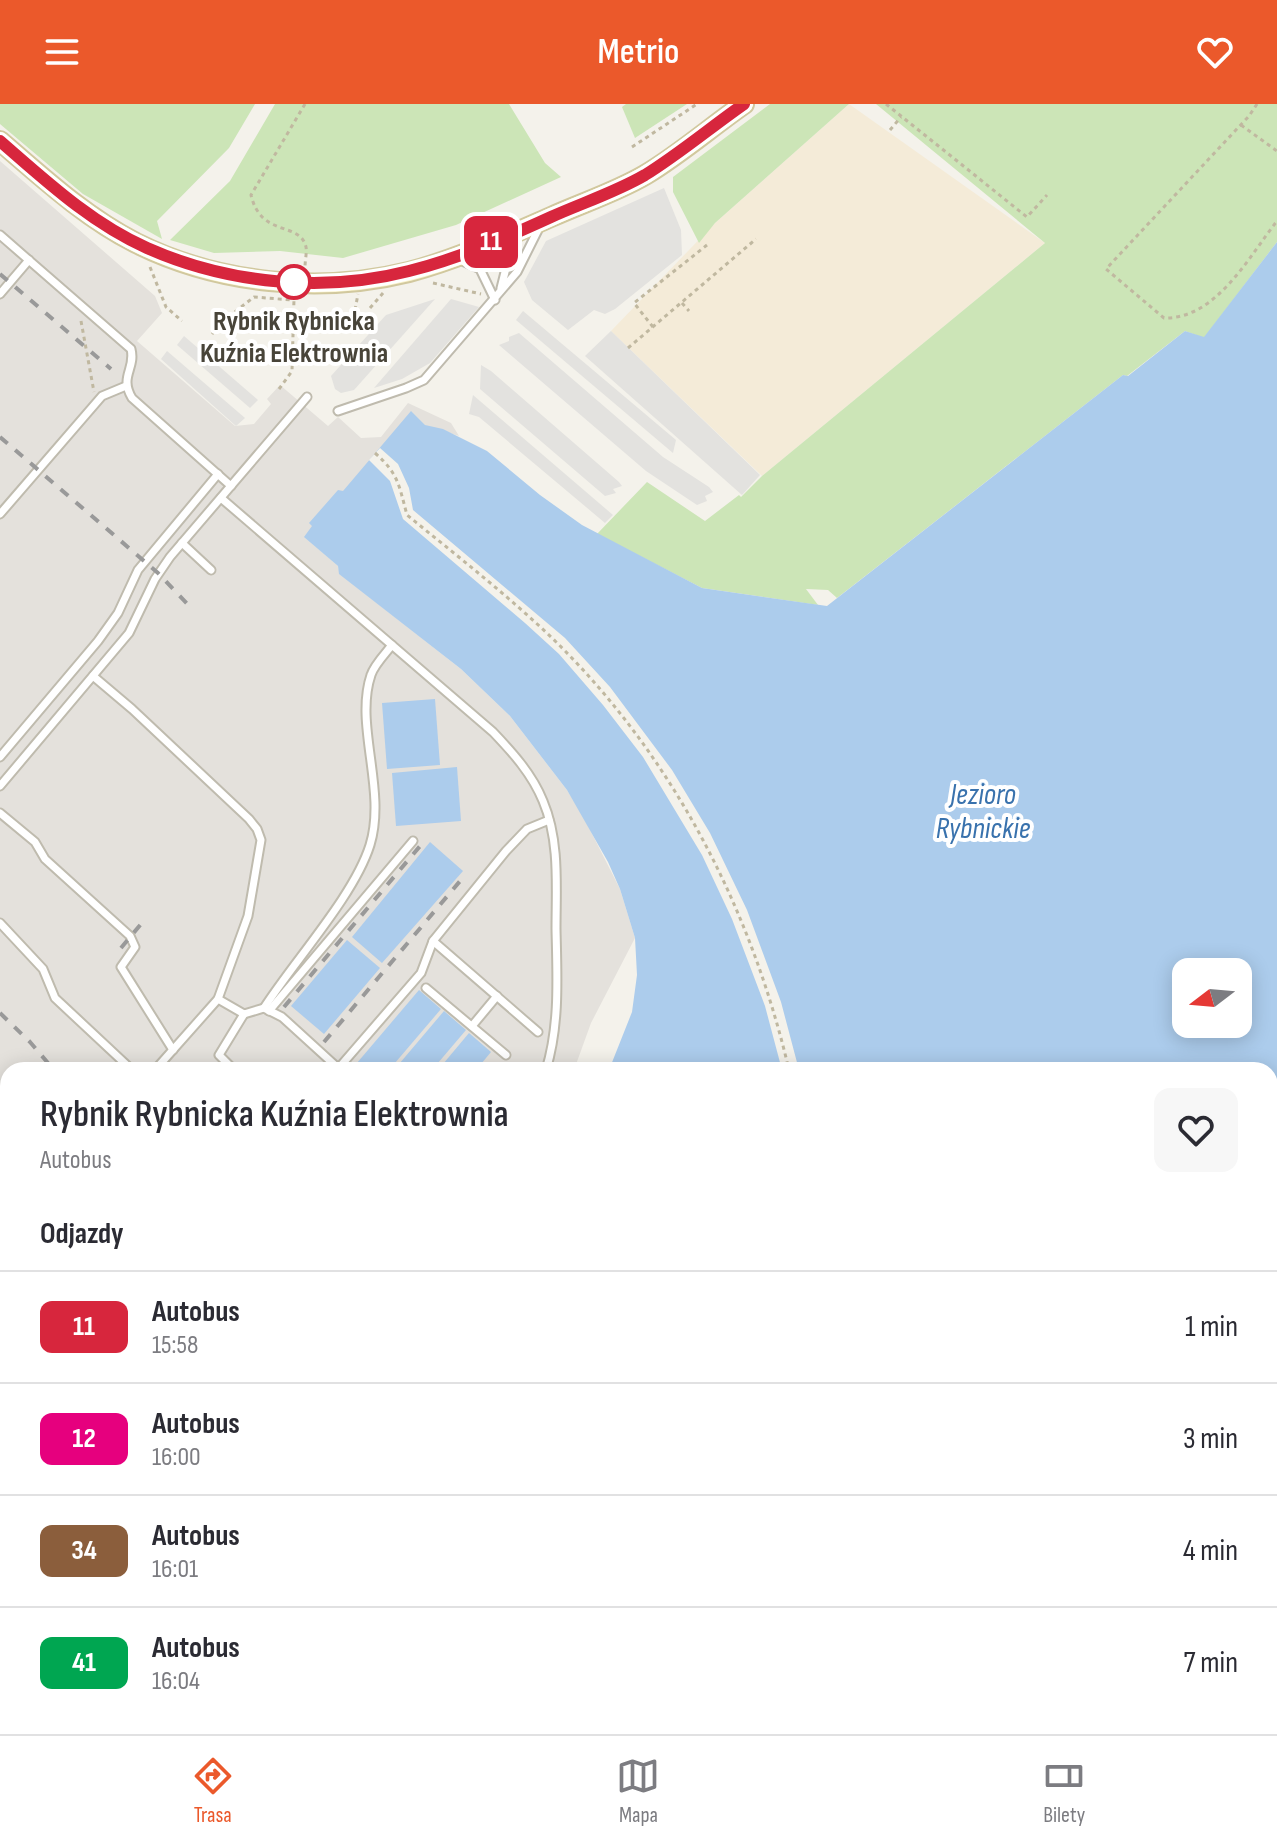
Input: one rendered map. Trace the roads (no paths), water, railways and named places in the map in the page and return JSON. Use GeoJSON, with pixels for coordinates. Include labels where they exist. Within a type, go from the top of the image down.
{"type":"FeatureCollection","features":[{"type":"Feature","properties":{"kind":"street"},"geometry":{"type":"LineString","coordinates":[[0,141],[84,211],[148,249],[230,274],[305,283],[381,277],[454,257],[505,237],[645,175],[744,104]]}},
{"type":"Feature","properties":{"kind":"lane"},"geometry":{"type":"LineString","coordinates":[[338,411],[424,380],[517,272],[542,221]]}},
{"type":"Feature","properties":{"kind":"lane"},"geometry":{"type":"LineString","coordinates":[[0,235],[131,349],[133,359],[126,386],[141,407],[231,486]]}},
{"type":"Feature","properties":{"kind":"lane"},"geometry":{"type":"LineString","coordinates":[[497,297],[507,269],[505,237]]}},
{"type":"Feature","properties":{"kind":"lane"},"geometry":{"type":"LineString","coordinates":[[454,257],[480,269],[497,297]]}},
{"type":"Feature","properties":{"kind":"lane"},"geometry":{"type":"LineString","coordinates":[[0,294],[29,260]]}},
{"type":"Feature","properties":{"kind":"lane"},"geometry":{"type":"LineString","coordinates":[[0,514],[98,401],[110,391],[126,386]]}},
{"type":"Feature","properties":{"kind":"lane"},"geometry":{"type":"LineString","coordinates":[[0,786],[129,633],[155,579],[182,543],[307,397]]}},
{"type":"Feature","properties":{"kind":"lane"},"geometry":{"type":"LineString","coordinates":[[0,757],[106,632],[138,570],[218,474]]}},
{"type":"Feature","properties":{"kind":"lane"},"geometry":{"type":"LineString","coordinates":[[195,501],[219,500],[493,732],[516,756],[536,785],[549,820],[556,866],[557,1003],[548,1062]]}},
{"type":"Feature","properties":{"kind":"lane"},"geometry":{"type":"LineString","coordinates":[[182,543],[211,570]]}},
{"type":"Feature","properties":{"kind":"lane"},"geometry":{"type":"LineString","coordinates":[[266,1010],[345,894],[370,847],[377,814],[367,712],[368,688],[371,673],[392,645]]}},
{"type":"Feature","properties":{"kind":"lane"},"geometry":{"type":"LineString","coordinates":[[93,676],[132,709],[257,829],[261,840],[248,916],[218,999],[162,1062]]}},
{"type":"Feature","properties":{"kind":"lane"},"geometry":{"type":"LineString","coordinates":[[0,813],[35,842],[45,859],[130,936],[135,947],[121,967],[173,1050]]}},
{"type":"Feature","properties":{"kind":"lane"},"geometry":{"type":"LineString","coordinates":[[344,1062],[421,973],[433,941],[520,836],[534,825],[549,820]]}},
{"type":"Feature","properties":{"kind":"lane"},"geometry":{"type":"LineString","coordinates":[[266,1010],[413,841]]}},
{"type":"Feature","properties":{"kind":"lane"},"geometry":{"type":"LineString","coordinates":[[0,923],[43,969],[55,998],[123,1062]]}},
{"type":"Feature","properties":{"kind":"lane"},"geometry":{"type":"LineString","coordinates":[[433,941],[538,1032]]}},
{"type":"Feature","properties":{"kind":"lane"},"geometry":{"type":"LineString","coordinates":[[426,988],[506,1055]]}},
{"type":"Feature","properties":{"kind":"lane"},"geometry":{"type":"LineString","coordinates":[[472,1026],[497,996]]}},
{"type":"Feature","properties":{"kind":"lane"},"geometry":{"type":"LineString","coordinates":[[218,999],[244,1014],[266,1010],[282,1017],[330,1062]]}},
{"type":"Feature","properties":{"kind":"lane"},"geometry":{"type":"LineString","coordinates":[[226,1062],[219,1055],[244,1014]]}},
{"type":"Feature","properties":{"kind":"water","name":"Jezioro Rybnickie"},"geometry":{"type":"Polygon","coordinates":[[[1277,242],[1277,1062],[612,1062],[632,1012],[637,975],[635,938],[608,862],[567,790],[510,716],[461,669],[339,574],[338,566],[304,537],[312,526],[309,523],[338,490],[343,491],[411,411],[425,425],[443,429],[487,451],[582,525],[702,588],[827,606],[1123,375],[1128,376],[1185,331],[1204,337],[1277,242]]]}},
{"type":"Feature","properties":{"kind":"water"},"geometry":{"type":"Polygon","coordinates":[[[435,699],[440,765],[387,769],[382,703],[435,699]]]}},
{"type":"Feature","properties":{"kind":"water"},"geometry":{"type":"Polygon","coordinates":[[[457,767],[461,821],[396,826],[392,773],[457,767]]]}},
{"type":"Feature","properties":{"kind":"water"},"geometry":{"type":"Polygon","coordinates":[[[430,842],[463,871],[382,963],[352,937],[430,842]]]}},
{"type":"Feature","properties":{"kind":"water"},"geometry":{"type":"Polygon","coordinates":[[[347,940],[380,968],[324,1034],[291,1006],[347,940]]]}},
{"type":"Feature","properties":{"kind":"water"},"geometry":{"type":"Polygon","coordinates":[[[419,990],[441,1009],[396,1062],[358,1062],[419,990]]]}},
{"type":"Feature","properties":{"kind":"water"},"geometry":{"type":"Polygon","coordinates":[[[444,1011],[466,1030],[439,1062],[401,1062],[444,1011]]]}},
{"type":"Feature","properties":{"kind":"water"},"geometry":{"type":"Polygon","coordinates":[[[469,1033],[491,1052],[483,1062],[445,1062],[469,1033]]]}},
{"type":"Feature","properties":{"kind":"railway"},"geometry":{"type":"LineString","coordinates":[[0,274],[111,369]]}},
{"type":"Feature","properties":{"kind":"railway"},"geometry":{"type":"LineString","coordinates":[[0,437],[158,573],[193,610]]}},
{"type":"Feature","properties":{"kind":"railway"},"geometry":{"type":"LineString","coordinates":[[284,1007],[426,839]]}},
{"type":"Feature","properties":{"kind":"railway"},"geometry":{"type":"LineString","coordinates":[[324,1042],[466,874]]}},
{"type":"Feature","properties":{"kind":"railway"},"geometry":{"type":"LineString","coordinates":[[121,948],[146,918]]}},
{"type":"Feature","properties":{"kind":"railway"},"geometry":{"type":"LineString","coordinates":[[0,1013],[47,1062]]}},
{"type":"Feature","properties":{"kind":"place","name":"Rybnik Rybnicka Kuźnia Elektrownia"},"geometry":{"type":"Point","coordinates":[294,282]}}]}
